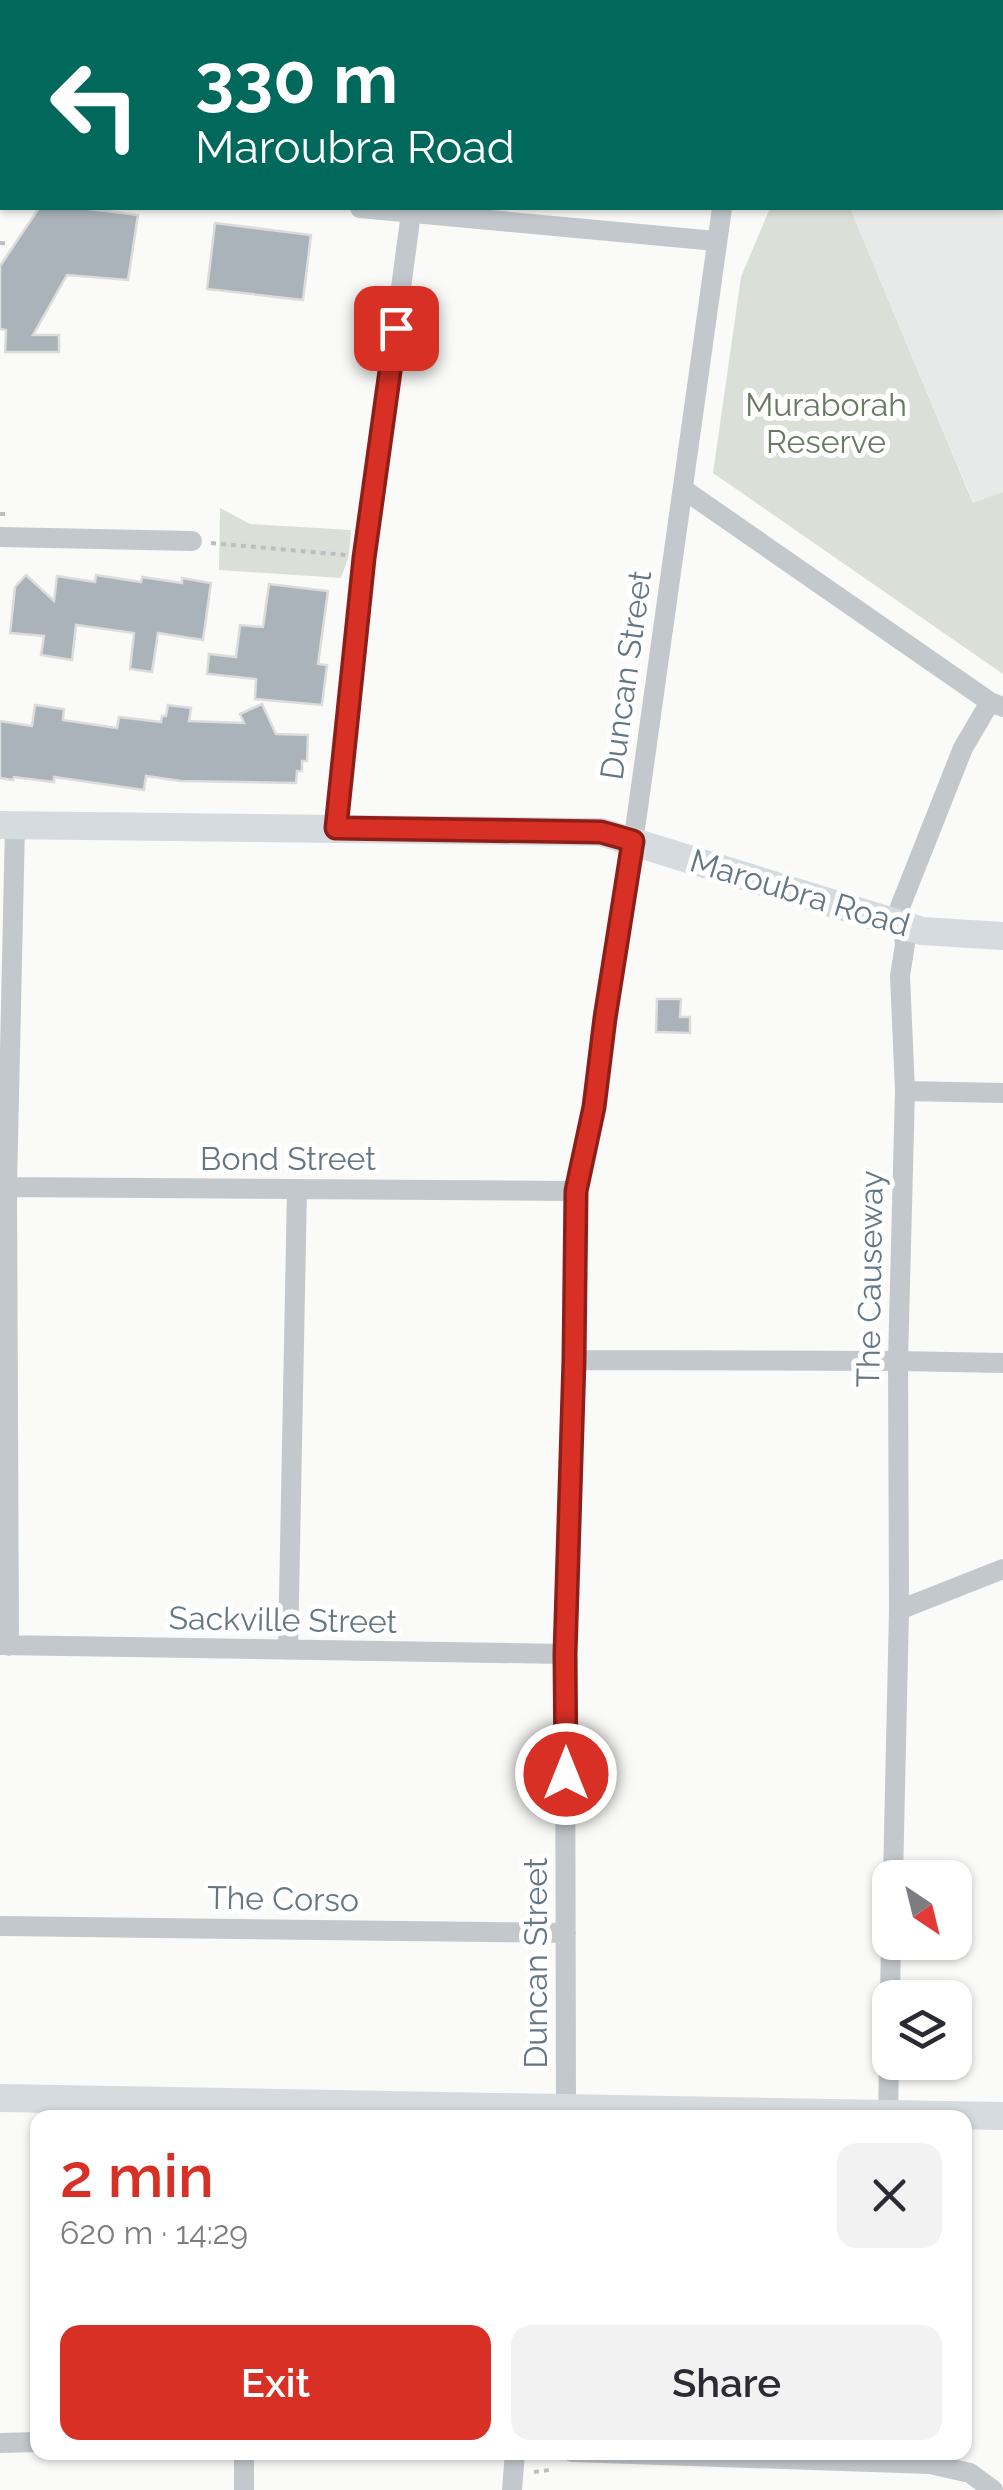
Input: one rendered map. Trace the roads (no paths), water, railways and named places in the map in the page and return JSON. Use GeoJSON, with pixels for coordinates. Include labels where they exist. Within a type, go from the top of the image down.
{"type":"FeatureCollection","features":[{"type":"Feature","properties":{"kind":"street"},"geometry":{"type":"LineString","coordinates":[[381,210],[716,241]]}},
{"type":"Feature","properties":{"kind":"street","name":"Duncan Street"},"geometry":{"type":"LineString","coordinates":[[566,2109],[565,1654],[576,1191],[594,1107],[722,210]]}},
{"type":"Feature","properties":{"kind":"street"},"geometry":{"type":"LineString","coordinates":[[336,828],[364,558],[412,213]]}},
{"type":"Feature","properties":{"kind":"street"},"geometry":{"type":"LineString","coordinates":[[682,489],[996,705]]}},
{"type":"Feature","properties":{"kind":"street"},"geometry":{"type":"LineString","coordinates":[[0,537],[192,541]]}},
{"type":"Feature","properties":{"kind":"street","name":"The Causeway"},"geometry":{"type":"LineString","coordinates":[[893,1860],[905,1091],[900,976],[905,944],[900,907],[964,748],[996,705]]}},
{"type":"Feature","properties":{"kind":"street"},"geometry":{"type":"LineString","coordinates":[[5,1646],[8,825]]}},
{"type":"Feature","properties":{"kind":"street","name":"Maroubra Road"},"geometry":{"type":"LineString","coordinates":[[8,825],[601,832],[902,926],[922,931],[1003,936]]}},
{"type":"Feature","properties":{"kind":"street"},"geometry":{"type":"LineString","coordinates":[[905,1091],[1003,1094]]}},
{"type":"Feature","properties":{"kind":"street","name":"Bond Street"},"geometry":{"type":"LineString","coordinates":[[4,1187],[576,1191]]}},
{"type":"Feature","properties":{"kind":"street"},"geometry":{"type":"LineString","coordinates":[[288,1650],[298,1189]]}},
{"type":"Feature","properties":{"kind":"street"},"geometry":{"type":"LineString","coordinates":[[574,1360],[1003,1364]]}},
{"type":"Feature","properties":{"kind":"street"},"geometry":{"type":"LineString","coordinates":[[898,1610],[1003,1569]]}},
{"type":"Feature","properties":{"kind":"street","name":"Sackville Street"},"geometry":{"type":"LineString","coordinates":[[5,1646],[565,1654]]}},
{"type":"Feature","properties":{"kind":"street","name":"The Corso"},"geometry":{"type":"LineString","coordinates":[[0,1926],[566,1933]]}},
{"type":"Feature","properties":{"kind":"street"},"geometry":{"type":"LineString","coordinates":[[888,2110],[889,2080]]}},
{"type":"Feature","properties":{"kind":"street"},"geometry":{"type":"LineString","coordinates":[[0,2098],[250,2110]]}},
{"type":"Feature","properties":{"kind":"street"},"geometry":{"type":"LineString","coordinates":[[548,2110],[630,2110]]}},
{"type":"Feature","properties":{"kind":"street"},"geometry":{"type":"LineString","coordinates":[[972,2115],[1003,2116]]}},
{"type":"Feature","properties":{"kind":"street"},"geometry":{"type":"LineString","coordinates":[[0,2442],[30,2442]]}},
{"type":"Feature","properties":{"kind":"street"},"geometry":{"type":"LineString","coordinates":[[244,2460],[244,2490]]}},
{"type":"Feature","properties":{"kind":"street"},"geometry":{"type":"LineString","coordinates":[[512,2490],[514,2460]]}},
{"type":"Feature","properties":{"kind":"street"},"geometry":{"type":"LineString","coordinates":[[811,2460],[930,2464],[970,2472],[992,2490]]}},
{"type":"Feature","properties":{"kind":"park label","name":"Muraborah Reserve"},"geometry":{"type":"Point","coordinates":[826,424]}}]}
